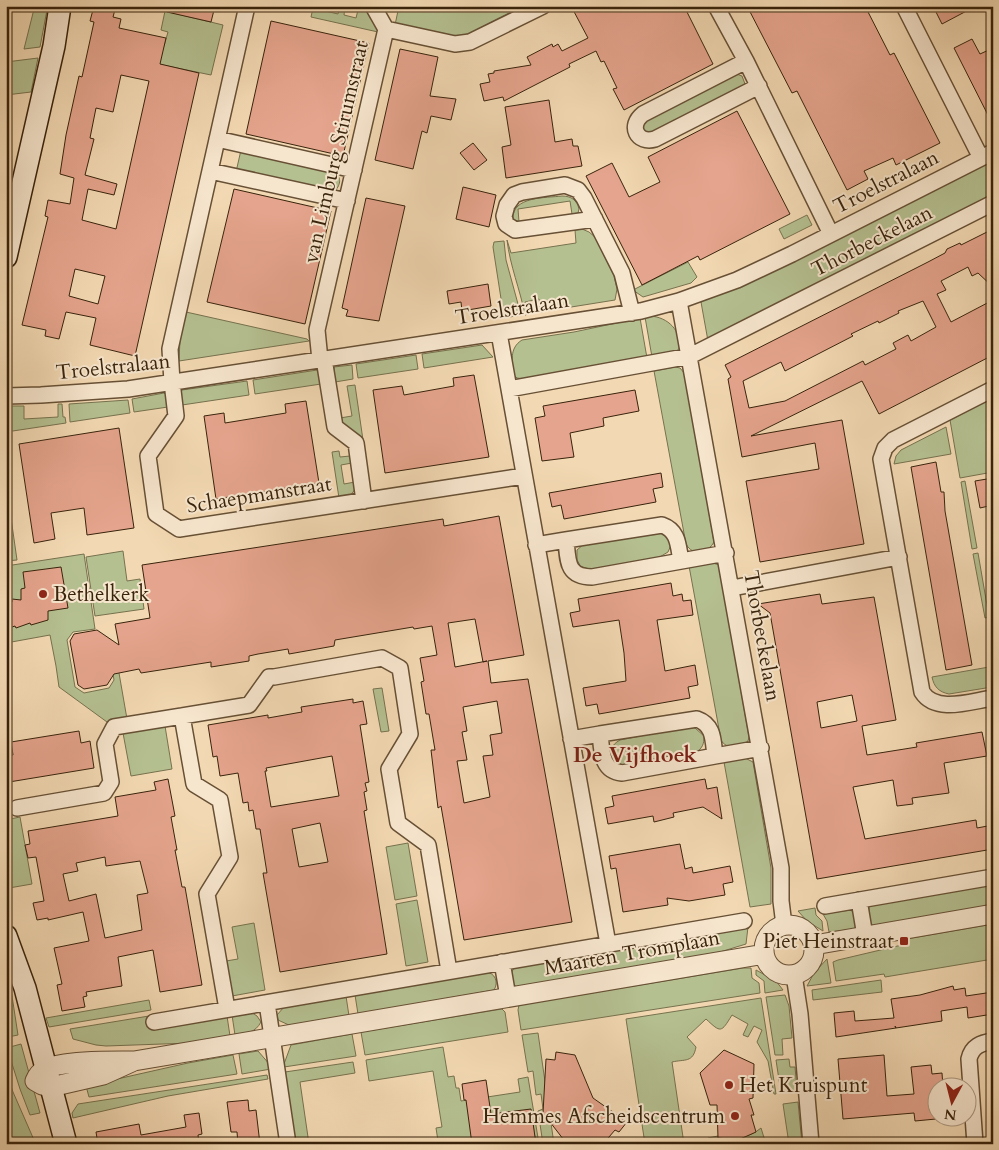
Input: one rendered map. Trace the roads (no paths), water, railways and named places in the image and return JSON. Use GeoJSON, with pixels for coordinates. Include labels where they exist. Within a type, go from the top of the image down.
{"type":"FeatureCollection","features":[{"type":"Feature","properties":{"kind":"main road"},"geometry":{"type":"LineString","coordinates":[[6,256],[40,112],[60,6]]}},
{"type":"Feature","properties":{"kind":"main road"},"geometry":{"type":"LineString","coordinates":[[8,942],[22,1031],[44,1079],[66,1144]]}},
{"type":"Feature","properties":{"kind":"main road"},"geometry":{"type":"LineString","coordinates":[[44,1079],[54,1144]]}},
{"type":"Feature","properties":{"kind":"street","name":"Schaepmanstraat"},"geometry":{"type":"LineString","coordinates":[[247,6],[170,349],[176,416],[148,456],[156,514],[179,529],[524,476]]}},
{"type":"Feature","properties":{"kind":"street"},"geometry":{"type":"LineString","coordinates":[[373,6],[386,29]]}},
{"type":"Feature","properties":{"kind":"street","name":"van Limburg Stirumstraat"},"geometry":{"type":"LineString","coordinates":[[322,360],[317,330],[386,29],[462,44],[470,42],[543,6]]}},
{"type":"Feature","properties":{"kind":"street"},"geometry":{"type":"LineString","coordinates":[[716,6],[759,86],[831,234]]}},
{"type":"Feature","properties":{"kind":"street"},"geometry":{"type":"LineString","coordinates":[[904,6],[987,155]]}},
{"type":"Feature","properties":{"kind":"street"},"geometry":{"type":"LineString","coordinates":[[746,61],[643,114],[635,123],[635,130],[643,140],[650,141],[656,139],[759,86]]}},
{"type":"Feature","properties":{"kind":"street"},"geometry":{"type":"LineString","coordinates":[[217,139],[354,170]]}},
{"type":"Feature","properties":{"kind":"street","name":"Troelstralaan"},"geometry":{"type":"LineString","coordinates":[[6,396],[106,391],[632,313],[680,301],[737,280],[987,155]]}},
{"type":"Feature","properties":{"kind":"street"},"geometry":{"type":"LineString","coordinates":[[210,172],[347,201]]}},
{"type":"Feature","properties":{"kind":"street"},"geometry":{"type":"LineString","coordinates":[[595,219],[515,230],[506,224],[504,216],[509,201],[518,193],[561,185],[570,186],[578,190],[584,198],[595,219],[622,273],[632,313]]}},
{"type":"Feature","properties":{"kind":"street","name":"Thorbeckelaan"},"geometry":{"type":"LineString","coordinates":[[690,356],[993,203]]}},
{"type":"Feature","properties":{"kind":"street","name":"Thorbeckelaan"},"geometry":{"type":"LineString","coordinates":[[680,301],[781,868],[781,901],[784,924]]}},
{"type":"Feature","properties":{"kind":"street"},"geometry":{"type":"LineString","coordinates":[[499,333],[608,944]]}},
{"type":"Feature","properties":{"kind":"street"},"geometry":{"type":"LineString","coordinates":[[509,389],[690,356]]}},
{"type":"Feature","properties":{"kind":"street","name":"Schaepmanstraat"},"geometry":{"type":"LineString","coordinates":[[322,360],[335,427],[356,443],[364,501]]}},
{"type":"Feature","properties":{"kind":"street"},"geometry":{"type":"LineString","coordinates":[[993,389],[893,440],[885,448],[881,462],[900,558],[920,683],[925,696],[932,702],[943,705],[993,698]]}},
{"type":"Feature","properties":{"kind":"street"},"geometry":{"type":"LineString","coordinates":[[536,545],[662,524],[673,530],[677,536],[681,561]]}},
{"type":"Feature","properties":{"kind":"street"},"geometry":{"type":"LineString","coordinates":[[566,540],[569,566],[578,575],[585,577],[726,554]]}},
{"type":"Feature","properties":{"kind":"street"},"geometry":{"type":"LineString","coordinates":[[732,588],[900,558]]}},
{"type":"Feature","properties":{"kind":"street"},"geometry":{"type":"LineString","coordinates":[[17,808],[104,792],[111,782],[105,744],[114,727],[249,705],[269,677],[382,658],[400,668],[410,734],[389,769],[398,823],[428,845],[449,971]]}},
{"type":"Feature","properties":{"kind":"street"},"geometry":{"type":"LineString","coordinates":[[182,716],[194,784],[220,800],[230,857],[207,894],[227,1010]]}},
{"type":"Feature","properties":{"kind":"street"},"geometry":{"type":"LineString","coordinates":[[571,739],[697,719],[703,721],[711,730],[715,756]]}},
{"type":"Feature","properties":{"kind":"street"},"geometry":{"type":"LineString","coordinates":[[600,734],[604,761],[610,770],[622,773],[760,748]]}},
{"type":"Feature","properties":{"kind":"street"},"geometry":{"type":"LineString","coordinates":[[826,906],[993,877]]}},
{"type":"Feature","properties":{"kind":"street"},"geometry":{"type":"LineString","coordinates":[[859,900],[865,936]]}},
{"type":"Feature","properties":{"kind":"street"},"geometry":{"type":"LineString","coordinates":[[814,945],[993,914]]}},
{"type":"Feature","properties":{"kind":"street","name":"Maarten Tromplaan"},"geometry":{"type":"LineString","coordinates":[[154,1022],[744,921]]}},
{"type":"Feature","properties":{"kind":"street"},"geometry":{"type":"LineString","coordinates":[[784,924],[803,929],[808,933],[814,945],[810,964],[806,969],[794,975],[787,975],[774,970],[769,966],[764,954],[766,938],[777,927],[784,924]]}},
{"type":"Feature","properties":{"kind":"street","name":"Maarten Tromplaan"},"geometry":{"type":"LineString","coordinates":[[44,1079],[103,1075],[134,1061],[764,954]]}},
{"type":"Feature","properties":{"kind":"street"},"geometry":{"type":"LineString","coordinates":[[502,962],[508,997]]}},
{"type":"Feature","properties":{"kind":"street"},"geometry":{"type":"LineString","coordinates":[[794,975],[800,1014],[810,1144]]}},
{"type":"Feature","properties":{"kind":"street"},"geometry":{"type":"LineString","coordinates":[[267,1003],[288,1144]]}},
{"type":"Feature","properties":{"kind":"street"},"geometry":{"type":"LineString","coordinates":[[975,1144],[968,1059],[975,1046],[993,1041]]}},
{"type":"Feature","properties":{"kind":"place","name":"Bethelkerk"},"geometry":{"type":"Point","coordinates":[43,594]}},
{"type":"Feature","properties":{"kind":"place","name":"Piet Heinstraat"},"geometry":{"type":"Point","coordinates":[904,941]}},
{"type":"Feature","properties":{"kind":"place","name":"Het Kruispunt"},"geometry":{"type":"Point","coordinates":[729,1085]}},
{"type":"Feature","properties":{"kind":"place","name":"Hemmes Afscheidscentrum"},"geometry":{"type":"Point","coordinates":[735,1116]}},
{"type":"Feature","properties":{"kind":"district","name":"De Vijfhoek"},"geometry":{"type":"Point","coordinates":[635,755]}}]}
